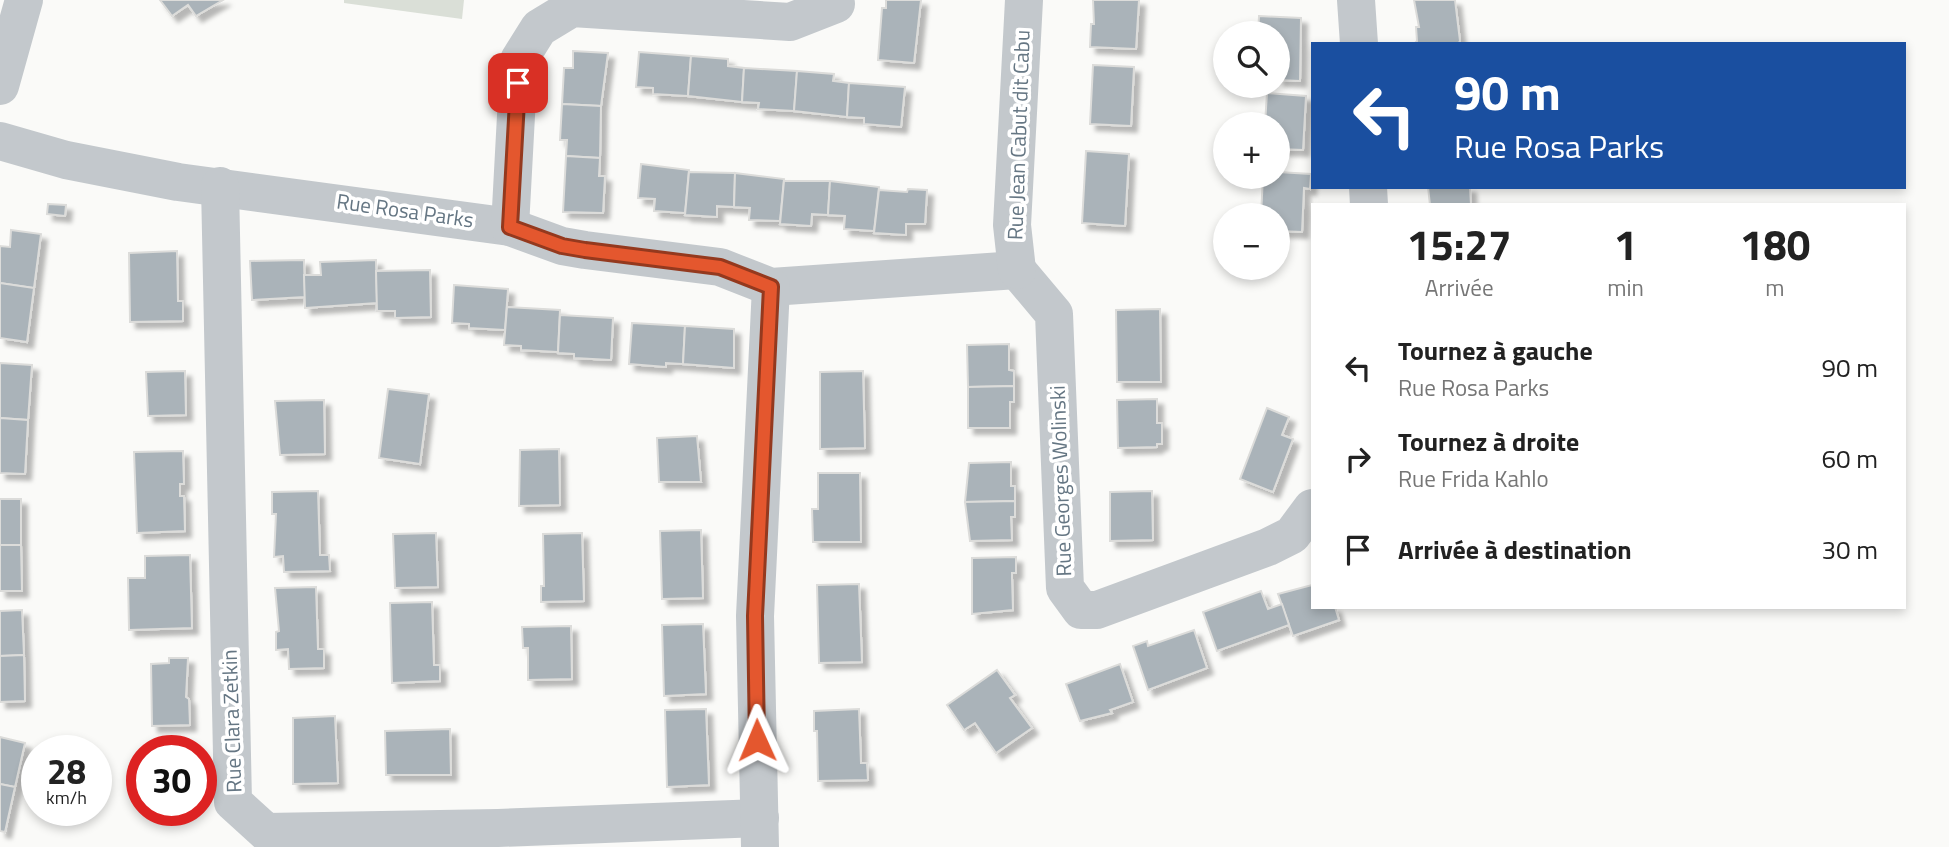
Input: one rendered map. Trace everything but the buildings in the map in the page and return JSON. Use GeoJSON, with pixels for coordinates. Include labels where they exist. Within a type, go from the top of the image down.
{"type":"FeatureCollection","features":[{"type":"Feature","properties":{"kind":"street"},"geometry":{"type":"LineString","coordinates":[[0,86],[24,0]]}},
{"type":"Feature","properties":{"kind":"street","name":"Rue Jean Cabut dit Cabu"},"geometry":{"type":"LineString","coordinates":[[1017,270],[1012,225],[1024,0]]}},
{"type":"Feature","properties":{"kind":"street"},"geometry":{"type":"LineString","coordinates":[[1356,0],[1359,42]]}},
{"type":"Feature","properties":{"kind":"street"},"geometry":{"type":"LineString","coordinates":[[510,227],[519,60],[539,28],[572,8],[790,22],[835,4]]}},
{"type":"Feature","properties":{"kind":"street","name":"Rue Rosa Parks"},"geometry":{"type":"LineString","coordinates":[[0,141],[66,160],[178,182],[510,227],[562,246],[720,267],[771,287],[1017,270]]}},
{"type":"Feature","properties":{"kind":"street","name":"Rue Clara Zetkin"},"geometry":{"type":"LineString","coordinates":[[220,186],[233,802],[267,832],[498,828],[760,832]]}},
{"type":"Feature","properties":{"kind":"street","name":"Rue Georges Wolinski"},"geometry":{"type":"LineString","coordinates":[[1017,270],[1054,314],[1065,588],[1081,610],[1097,610],[1268,547],[1292,535],[1311,509]]}},
{"type":"Feature","properties":{"kind":"street"},"geometry":{"type":"LineString","coordinates":[[760,832],[755,616],[771,287]]}},
{"type":"Feature","properties":{"kind":"shaded area"},"geometry":{"type":"Polygon","coordinates":[[[344,0],[464,0],[462,19],[344,3],[344,0]]]}},
{"type":"Feature","properties":{"kind":"route"},"geometry":{"type":"LineString","coordinates":[[518,83],[510,227],[562,246],[720,267],[771,287],[755,616],[757,740]]}}]}
